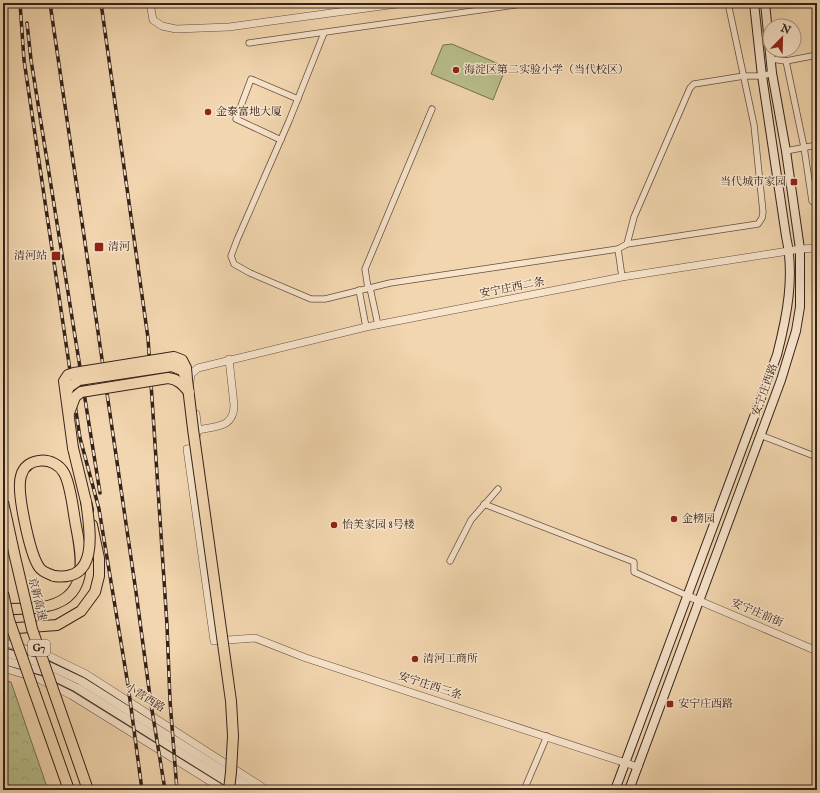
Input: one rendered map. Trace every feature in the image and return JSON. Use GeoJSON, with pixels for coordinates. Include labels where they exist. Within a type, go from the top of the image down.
{"type":"FeatureCollection","features":[{"type":"Feature","properties":{"kind":"highway"},"geometry":{"type":"LineString","coordinates":[[3,605],[6,623],[17,628],[57,625],[81,611],[90,601],[95,592],[99,576],[99,558],[73,448],[64,381],[66,378],[74,373],[174,357],[182,360],[186,368],[231,701],[234,736],[229,790]]}},
{"type":"Feature","properties":{"kind":"highway"},"geometry":{"type":"LineString","coordinates":[[68,415],[75,397],[81,392],[168,378],[179,381],[189,392]]}},
{"type":"Feature","properties":{"kind":"highway"},"geometry":{"type":"LineString","coordinates":[[3,609],[42,608],[56,604],[72,594],[79,578],[82,558],[67,481],[61,468],[55,463],[47,460],[41,460],[34,462],[24,470],[21,474],[19,489],[32,554],[40,569],[54,576],[70,576],[76,573],[85,565],[90,546],[90,527],[86,501]]}},
{"type":"Feature","properties":{"kind":"highway","name":"京新高速"},"geometry":{"type":"LineString","coordinates":[[3,502],[32,629],[88,790]]}},
{"type":"Feature","properties":{"kind":"highway","name":"G7"},"geometry":{"type":"LineString","coordinates":[[3,592],[6,623],[69,790]]}},
{"type":"Feature","properties":{"kind":"main road","name":"安宁庄西路"},"geometry":{"type":"LineString","coordinates":[[615,790],[777,355],[789,302],[789,250],[762,76],[754,3]]}},
{"type":"Feature","properties":{"kind":"main road","name":"安宁庄西路"},"geometry":{"type":"LineString","coordinates":[[629,790],[781,380],[796,331],[800,307],[800,248],[786,151],[772,73],[765,3]]}},
{"type":"Feature","properties":{"kind":"main road","name":"小营西路"},"geometry":{"type":"LineString","coordinates":[[3,652],[45,664],[81,681],[254,790]]}},
{"type":"Feature","properties":{"kind":"main road"},"geometry":{"type":"LineString","coordinates":[[3,660],[42,671],[77,688],[240,790]]}},
{"type":"Feature","properties":{"kind":"street"},"geometry":{"type":"LineString","coordinates":[[150,3],[153,20],[162,26],[176,29],[229,27],[404,3]]}},
{"type":"Feature","properties":{"kind":"street"},"geometry":{"type":"LineString","coordinates":[[249,43],[529,3]]}},
{"type":"Feature","properties":{"kind":"street"},"geometry":{"type":"LineString","coordinates":[[324,33],[281,140],[237,240],[232,261],[234,264],[250,272],[311,298],[326,299],[398,282],[618,249],[626,244],[758,224],[762,218],[763,212],[754,125],[728,3]]}},
{"type":"Feature","properties":{"kind":"street"},"geometry":{"type":"LineString","coordinates":[[771,59],[786,61],[817,55]]}},
{"type":"Feature","properties":{"kind":"street"},"geometry":{"type":"LineString","coordinates":[[786,61],[804,147],[812,201],[817,205]]}},
{"type":"Feature","properties":{"kind":"street"},"geometry":{"type":"LineString","coordinates":[[626,244],[634,217],[690,88],[694,84],[744,76],[762,76],[772,73]]}},
{"type":"Feature","properties":{"kind":"street"},"geometry":{"type":"LineString","coordinates":[[281,140],[236,119],[251,79],[298,99]]}},
{"type":"Feature","properties":{"kind":"street"},"geometry":{"type":"LineString","coordinates":[[378,325],[365,270],[432,109]]}},
{"type":"Feature","properties":{"kind":"street"},"geometry":{"type":"LineString","coordinates":[[786,151],[817,145]]}},
{"type":"Feature","properties":{"kind":"street","name":"安宁庄西二条"},"geometry":{"type":"LineString","coordinates":[[198,430],[190,381],[191,374],[198,368],[229,359],[366,327],[622,277],[800,248],[817,248]]}},
{"type":"Feature","properties":{"kind":"street"},"geometry":{"type":"LineString","coordinates":[[618,249],[622,277]]}},
{"type":"Feature","properties":{"kind":"street"},"geometry":{"type":"LineString","coordinates":[[359,290],[366,327]]}},
{"type":"Feature","properties":{"kind":"street"},"geometry":{"type":"LineString","coordinates":[[198,430],[227,423],[232,419],[234,405],[229,359]]}},
{"type":"Feature","properties":{"kind":"street","name":"安宁庄西三条"},"geometry":{"type":"LineString","coordinates":[[198,430],[193,448],[187,449],[214,641],[254,638],[306,658],[638,767]]}},
{"type":"Feature","properties":{"kind":"street"},"geometry":{"type":"LineString","coordinates":[[760,435],[817,457]]}},
{"type":"Feature","properties":{"kind":"street"},"geometry":{"type":"LineString","coordinates":[[450,561],[471,520],[498,489]]}},
{"type":"Feature","properties":{"kind":"street"},"geometry":{"type":"LineString","coordinates":[[484,504],[634,562],[634,572],[688,596]]}},
{"type":"Feature","properties":{"kind":"street","name":"安宁庄前街"},"geometry":{"type":"LineString","coordinates":[[688,596],[817,651]]}},
{"type":"Feature","properties":{"kind":"street","name":"小营西路"},"geometry":{"type":"LineString","coordinates":[[3,642],[48,656],[86,674],[267,790]]}},
{"type":"Feature","properties":{"kind":"street"},"geometry":{"type":"LineString","coordinates":[[3,668],[39,679],[71,695],[224,790]]}},
{"type":"Feature","properties":{"kind":"street"},"geometry":{"type":"LineString","coordinates":[[524,790],[547,736]]}},
{"type":"Feature","properties":{"kind":"green space"},"geometry":{"type":"Polygon","coordinates":[[[452,44],[506,67],[493,100],[431,74],[443,45],[452,44]]]}},
{"type":"Feature","properties":{"kind":"green space"},"geometry":{"type":"Polygon","coordinates":[[[3,680],[11,682],[48,790],[3,790],[3,680]]]}},
{"type":"Feature","properties":{"kind":"railway"},"geometry":{"type":"LineString","coordinates":[[20,3],[24,60],[80,438],[99,509],[128,685],[142,790]]}},
{"type":"Feature","properties":{"kind":"railway"},"geometry":{"type":"LineString","coordinates":[[50,3],[151,704],[165,790]]}},
{"type":"Feature","properties":{"kind":"railway"},"geometry":{"type":"LineString","coordinates":[[101,3],[148,338],[167,625],[170,701],[177,790]]}},
{"type":"Feature","properties":{"kind":"railway"},"geometry":{"type":"LineString","coordinates":[[27,23],[31,60],[100,493]]}},
{"type":"Feature","properties":{"kind":"place","name":"海淀区第二实验小学（当代校区）"},"geometry":{"type":"Point","coordinates":[456,70]}},
{"type":"Feature","properties":{"kind":"place","name":"金泰富地大厦"},"geometry":{"type":"Point","coordinates":[208,112]}},
{"type":"Feature","properties":{"kind":"place","name":"当代城市家园"},"geometry":{"type":"Point","coordinates":[794,182]}},
{"type":"Feature","properties":{"kind":"place","name":"清河"},"geometry":{"type":"Point","coordinates":[99,247]}},
{"type":"Feature","properties":{"kind":"place","name":"清河站"},"geometry":{"type":"Point","coordinates":[56,256]}},
{"type":"Feature","properties":{"kind":"place","name":"金榜园"},"geometry":{"type":"Point","coordinates":[674,519]}},
{"type":"Feature","properties":{"kind":"place","name":"怡美家园 8号楼"},"geometry":{"type":"Point","coordinates":[334,525]}},
{"type":"Feature","properties":{"kind":"place","name":"清河工商所"},"geometry":{"type":"Point","coordinates":[415,659]}},
{"type":"Feature","properties":{"kind":"place","name":"安宁庄西路"},"geometry":{"type":"Point","coordinates":[670,704]}}]}
